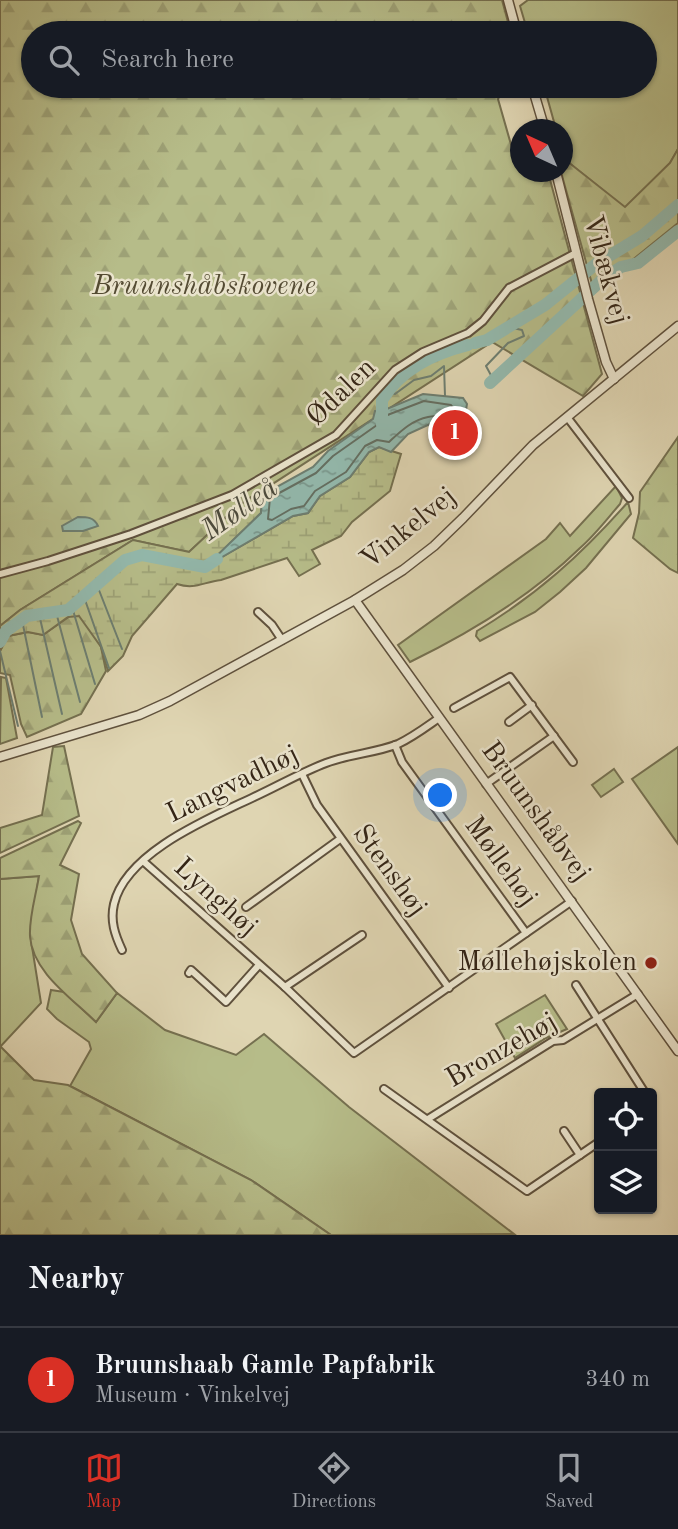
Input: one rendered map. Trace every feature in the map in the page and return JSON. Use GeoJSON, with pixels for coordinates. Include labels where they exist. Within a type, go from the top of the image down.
{"type":"FeatureCollection","features":[{"type":"Feature","properties":{"kind":"street"},"geometry":{"type":"LineString","coordinates":[[509,0],[514,21]]}},
{"type":"Feature","properties":{"kind":"street"},"geometry":{"type":"LineString","coordinates":[[536,98],[542,119]]}},
{"type":"Feature","properties":{"kind":"street","name":"Vibækvej"},"geometry":{"type":"LineString","coordinates":[[558,182],[588,299],[606,362],[614,379]]}},
{"type":"Feature","properties":{"kind":"street","name":"Ødalen"},"geometry":{"type":"LineString","coordinates":[[0,574],[119,538],[232,495],[337,435],[395,370],[423,352],[468,333],[483,321],[509,288],[576,253]]}},
{"type":"Feature","properties":{"kind":"street","name":"Vinkelvej"},"geometry":{"type":"LineString","coordinates":[[0,757],[139,715],[170,701],[355,600],[403,570],[434,545],[514,464],[567,416],[678,326]]}},
{"type":"Feature","properties":{"kind":"street"},"geometry":{"type":"LineString","coordinates":[[567,416],[629,498]]}},
{"type":"Feature","properties":{"kind":"street","name":"Bruunshåbvej"},"geometry":{"type":"LineString","coordinates":[[355,600],[678,1051]]}},
{"type":"Feature","properties":{"kind":"street"},"geometry":{"type":"LineString","coordinates":[[258,612],[272,625],[282,640]]}},
{"type":"Feature","properties":{"kind":"street"},"geometry":{"type":"LineString","coordinates":[[454,708],[510,677],[573,762]]}},
{"type":"Feature","properties":{"kind":"street"},"geometry":{"type":"LineString","coordinates":[[509,722],[532,705]]}},
{"type":"Feature","properties":{"kind":"street","name":"Langvadhøj"},"geometry":{"type":"LineString","coordinates":[[122,950],[113,929],[114,903],[123,884],[143,861],[177,835],[328,762],[395,745],[439,718]]}},
{"type":"Feature","properties":{"kind":"street"},"geometry":{"type":"LineString","coordinates":[[486,784],[554,736]]}},
{"type":"Feature","properties":{"kind":"street","name":"Møllehøj"},"geometry":{"type":"LineString","coordinates":[[395,745],[402,762],[526,933]]}},
{"type":"Feature","properties":{"kind":"street","name":"Stenshøj"},"geometry":{"type":"LineString","coordinates":[[302,774],[317,805],[340,839],[449,988]]}},
{"type":"Feature","properties":{"kind":"street"},"geometry":{"type":"LineString","coordinates":[[246,907],[340,839]]}},
{"type":"Feature","properties":{"kind":"street","name":"Lynghøj"},"geometry":{"type":"LineString","coordinates":[[143,861],[285,987],[354,1054],[449,988]]}},
{"type":"Feature","properties":{"kind":"street"},"geometry":{"type":"LineString","coordinates":[[449,988],[572,901]]}},
{"type":"Feature","properties":{"kind":"street"},"geometry":{"type":"LineString","coordinates":[[285,987],[362,935]]}},
{"type":"Feature","properties":{"kind":"street","name":"Lynghøj"},"geometry":{"type":"LineString","coordinates":[[188,973],[191,970],[226,1002],[259,965]]}},
{"type":"Feature","properties":{"kind":"street","name":"Bronzehøj"},"geometry":{"type":"LineString","coordinates":[[576,985],[642,1088]]}},
{"type":"Feature","properties":{"kind":"street","name":"Bronzehøj"},"geometry":{"type":"LineString","coordinates":[[428,1119],[553,1041],[563,1040],[638,994]]}},
{"type":"Feature","properties":{"kind":"street","name":"Bronzehøj"},"geometry":{"type":"LineString","coordinates":[[384,1089],[527,1191],[594,1145]]}},
{"type":"Feature","properties":{"kind":"street"},"geometry":{"type":"LineString","coordinates":[[564,1131],[580,1155]]}},
{"type":"Feature","properties":{"kind":"green space","name":"Bruunshåbskovene"},"geometry":{"type":"Polygon","coordinates":[[[0,0],[502,0],[508,21],[21,21],[21,98],[499,98],[510,141],[510,182],[551,182],[602,374],[583,396],[492,342],[237,507],[189,552],[133,540],[20,610],[0,626],[0,0]]]}},
{"type":"Feature","properties":{"kind":"green space"},"geometry":{"type":"Polygon","coordinates":[[[528,0],[678,0],[678,149],[670,163],[625,208],[573,166],[573,119],[553,119],[547,98],[657,98],[657,21],[524,21],[520,6],[528,0]]]}},
{"type":"Feature","properties":{"kind":"green space"},"geometry":{"type":"Polygon","coordinates":[[[678,149],[678,223],[594,291],[564,182],[573,182],[573,166],[625,207],[670,163],[678,149]]]}},
{"type":"Feature","properties":{"kind":"green space"},"geometry":{"type":"Polygon","coordinates":[[[678,437],[678,573],[633,538],[639,513],[640,492],[678,437]]]}},
{"type":"Feature","properties":{"kind":"green space"},"geometry":{"type":"Polygon","coordinates":[[[379,447],[401,454],[390,491],[352,522],[341,536],[312,550],[320,564],[299,576],[287,558],[221,580],[194,586],[177,584],[132,636],[123,656],[108,671],[101,647],[79,616],[68,617],[43,635],[28,632],[8,636],[0,651],[0,626],[20,610],[133,540],[189,552],[237,507],[258,492],[262,495],[261,513],[208,565],[293,516],[308,513],[320,496],[350,477],[369,452],[379,447]]]}},
{"type":"Feature","properties":{"kind":"green space"},"geometry":{"type":"Polygon","coordinates":[[[616,486],[622,498],[620,504],[591,538],[561,565],[500,612],[410,662],[398,645],[546,539],[560,523],[570,536],[616,486]]]}},
{"type":"Feature","properties":{"kind":"green space"},"geometry":{"type":"Polygon","coordinates":[[[628,502],[631,514],[586,568],[535,612],[480,641],[476,636],[477,631],[558,572],[628,502]]]}},
{"type":"Feature","properties":{"kind":"green space"},"geometry":{"type":"Polygon","coordinates":[[[90,608],[106,671],[81,714],[27,737],[21,724],[10,675],[0,673],[0,651],[8,636],[28,632],[43,635],[70,616],[90,608]]]}},
{"type":"Feature","properties":{"kind":"green space"},"geometry":{"type":"Polygon","coordinates":[[[1,677],[6,678],[17,738],[0,744],[1,677]]]}},
{"type":"Feature","properties":{"kind":"green space"},"geometry":{"type":"Polygon","coordinates":[[[64,746],[79,816],[0,853],[0,828],[42,815],[53,747],[64,746]]]}},
{"type":"Feature","properties":{"kind":"green space"},"geometry":{"type":"Polygon","coordinates":[[[678,747],[678,844],[632,779],[678,747]]]}},
{"type":"Feature","properties":{"kind":"green space"},"geometry":{"type":"Polygon","coordinates":[[[614,769],[623,782],[601,797],[592,785],[614,769]]]}},
{"type":"Feature","properties":{"kind":"green space"},"geometry":{"type":"Polygon","coordinates":[[[78,821],[81,823],[60,865],[79,874],[71,920],[82,954],[117,993],[96,1022],[55,984],[32,949],[31,921],[39,876],[0,879],[0,858],[78,821]]]}},
{"type":"Feature","properties":{"kind":"green space"},"geometry":{"type":"Polygon","coordinates":[[[39,876],[30,934],[41,1003],[0,1047],[0,879],[39,876]]]}},
{"type":"Feature","properties":{"kind":"green space"},"geometry":{"type":"Polygon","coordinates":[[[51,990],[64,992],[96,1022],[117,993],[165,1030],[236,1055],[264,1034],[349,1107],[514,1234],[331,1235],[251,1180],[70,1086],[91,1049],[89,1042],[47,1009],[51,990]]]}},
{"type":"Feature","properties":{"kind":"green space"},"geometry":{"type":"Polygon","coordinates":[[[545,995],[567,1029],[546,1038],[515,1058],[496,1024],[545,995]]]}},
{"type":"Feature","properties":{"kind":"green space"},"geometry":{"type":"Polygon","coordinates":[[[0,1046],[34,1080],[68,1085],[251,1180],[331,1235],[0,1235],[0,1046]]]}},
{"type":"Feature","properties":{"kind":"water"},"geometry":{"type":"Polygon","coordinates":[[[423,394],[463,398],[467,404],[466,410],[451,421],[435,427],[430,424],[408,434],[391,452],[379,447],[369,452],[350,477],[320,496],[308,513],[293,516],[205,567],[261,513],[262,495],[313,467],[328,451],[373,419],[375,411],[382,411],[423,394]]]}},
{"type":"Feature","properties":{"kind":"water"},"geometry":{"type":"Polygon","coordinates":[[[78,517],[92,519],[98,526],[83,531],[63,531],[62,526],[78,517]]]}},
{"type":"Feature","properties":{"kind":"waterway","name":"Mølleå"},"geometry":{"type":"LineString","coordinates":[[475,343],[487,340],[545,305],[596,264],[642,236],[678,205]]}},
{"type":"Feature","properties":{"kind":"waterway"},"geometry":{"type":"LineString","coordinates":[[490,383],[604,278],[621,267],[638,263],[678,231]]}},
{"type":"Feature","properties":{"kind":"waterway"},"geometry":{"type":"LineString","coordinates":[[493,379],[486,366],[508,343],[524,336],[522,330],[513,328],[510,324]]}},
{"type":"Feature","properties":{"kind":"waterway","name":"Mølleå"},"geometry":{"type":"LineString","coordinates":[[382,425],[382,400],[408,371],[430,358],[468,345]]}},
{"type":"Feature","properties":{"kind":"waterway"},"geometry":{"type":"LineString","coordinates":[[387,391],[395,394],[414,380],[431,376],[444,366],[445,396]]}},
{"type":"Feature","properties":{"kind":"waterway","name":"Mølleå"},"geometry":{"type":"LineString","coordinates":[[0,642],[6,631],[27,616],[68,610],[125,560],[142,555],[205,567],[217,559]]}},
{"type":"Feature","properties":{"kind":"waterway"},"geometry":{"type":"LineString","coordinates":[[97,585],[122,649]]}},
{"type":"Feature","properties":{"kind":"waterway"},"geometry":{"type":"LineString","coordinates":[[84,597],[109,668]]}},
{"type":"Feature","properties":{"kind":"waterway"},"geometry":{"type":"LineString","coordinates":[[72,607],[95,684]]}},
{"type":"Feature","properties":{"kind":"waterway"},"geometry":{"type":"LineString","coordinates":[[56,612],[80,702]]}},
{"type":"Feature","properties":{"kind":"waterway"},"geometry":{"type":"LineString","coordinates":[[39,614],[62,714]]}},
{"type":"Feature","properties":{"kind":"waterway"},"geometry":{"type":"LineString","coordinates":[[22,620],[42,717]]}},
{"type":"Feature","properties":{"kind":"waterway"},"geometry":{"type":"LineString","coordinates":[[0,651],[18,726]]}},
{"type":"Feature","properties":{"kind":"place","name":"Bruunshaab Gamle Papfabrik"},"geometry":{"type":"Point","coordinates":[455,433]}},
{"type":"Feature","properties":{"kind":"place","name":"Møllehøjskolen"},"geometry":{"type":"Point","coordinates":[651,963]}}]}
